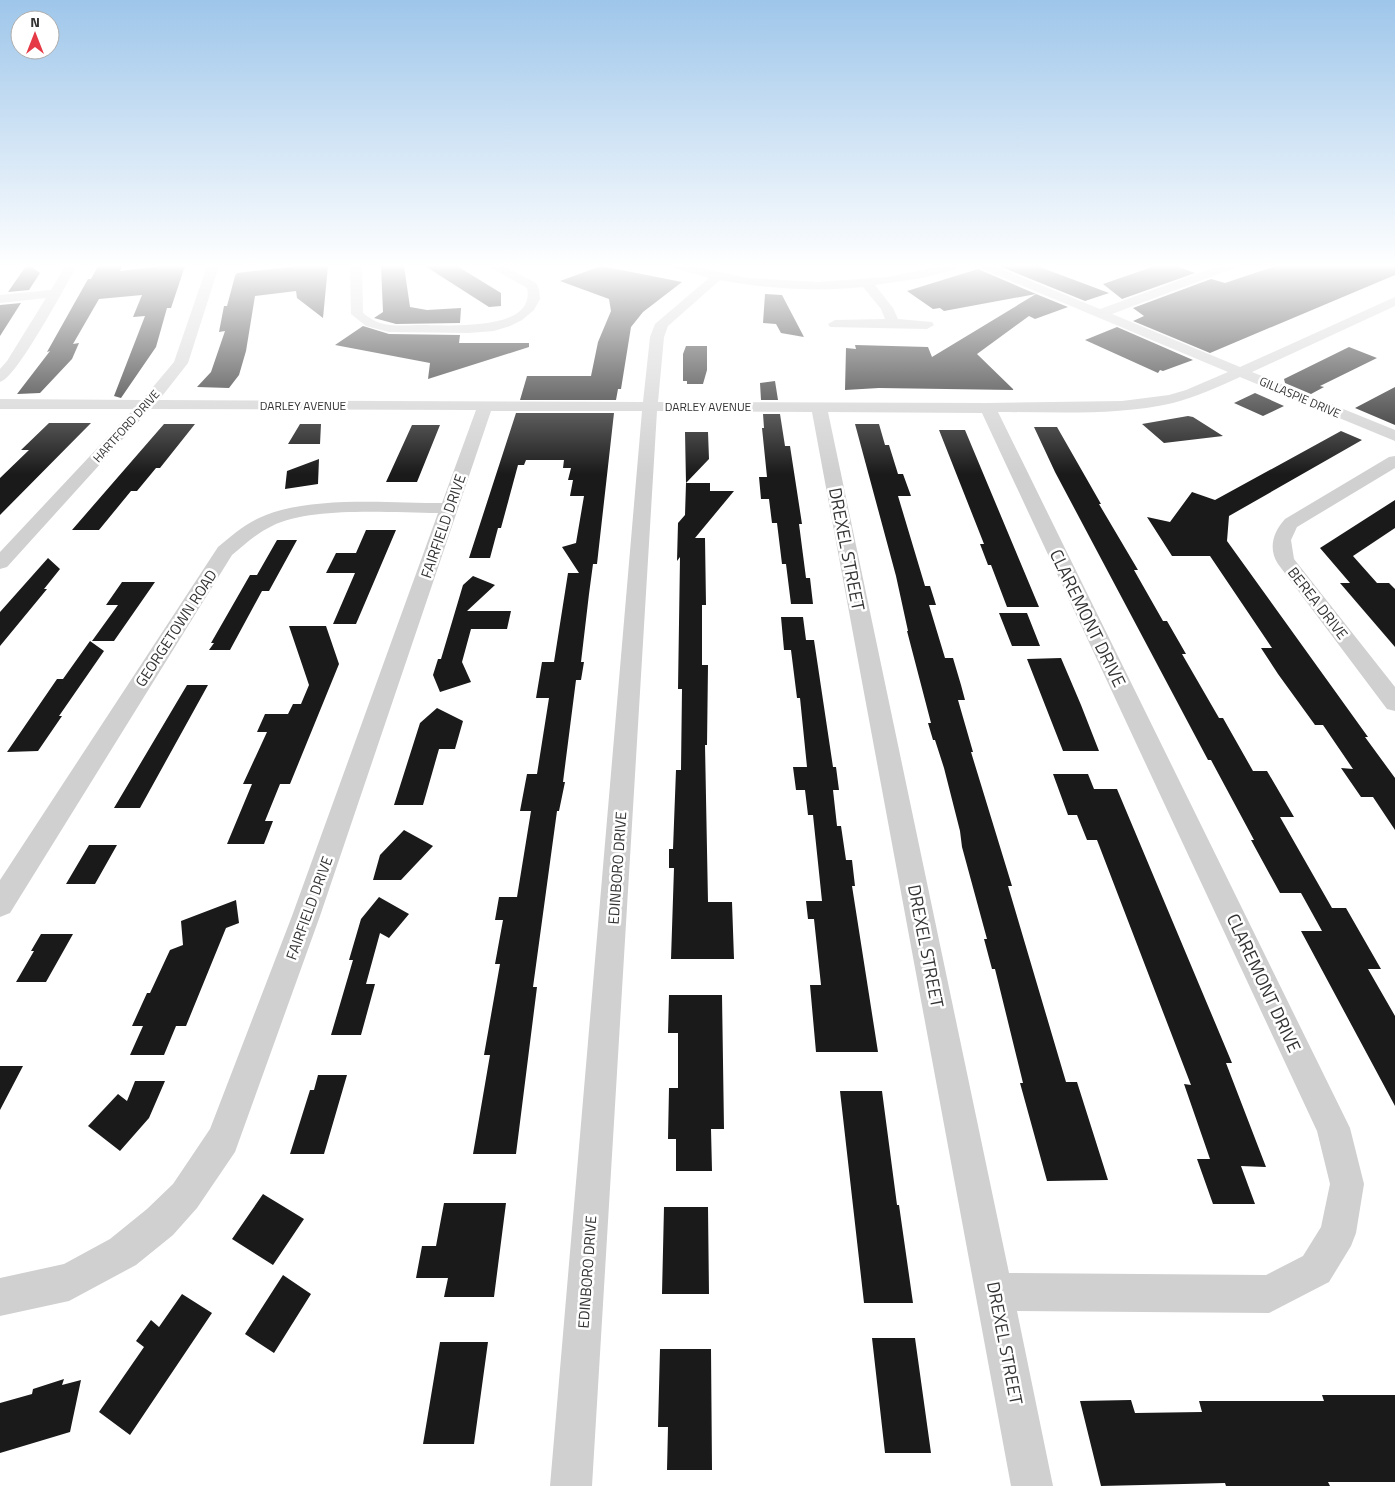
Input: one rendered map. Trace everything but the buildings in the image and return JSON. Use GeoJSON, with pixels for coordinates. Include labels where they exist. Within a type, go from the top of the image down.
{"type":"FeatureCollection","features":[{"type":"Feature","properties":{"kind":"street"},"geometry":{"type":"LineString","coordinates":[[0,378],[13,363],[30,335]]}},
{"type":"Feature","properties":{"kind":"street","name":"HARTFORD DRIVE"},"geometry":{"type":"LineString","coordinates":[[0,564],[146,405],[181,363],[190,335]]}},
{"type":"Feature","properties":{"kind":"street","name":"EDINBORO DRIVE"},"geometry":{"type":"LineString","coordinates":[[571,1486],[658,335]]}},
{"type":"Feature","properties":{"kind":"street","name":"GILLASPIE DRIVE"},"geometry":{"type":"LineString","coordinates":[[1152,335],[1395,436]]}},
{"type":"Feature","properties":{"kind":"street","name":"DARLEY AVENUE"},"geometry":{"type":"LineString","coordinates":[[0,404],[1104,407],[1147,403],[1191,393],[1320,335]]}},
{"type":"Feature","properties":{"kind":"street","name":"FAIRFIELD DRIVE"},"geometry":{"type":"LineString","coordinates":[[0,1297],[69,1282],[123,1252],[160,1222],[185,1196],[223,1140],[306,916],[485,406]]}},
{"type":"Feature","properties":{"kind":"street","name":"DREXEL STREET"},"geometry":{"type":"LineString","coordinates":[[818,407],[1032,1486]]}},
{"type":"Feature","properties":{"kind":"street","name":"CLAREMONT DRIVE"},"geometry":{"type":"LineString","coordinates":[[988,408],[1333,1128],[1347,1184],[1338,1233],[1316,1269],[1269,1294],[995,1292]]}},
{"type":"Feature","properties":{"kind":"street","name":"BEREA DRIVE"},"geometry":{"type":"LineString","coordinates":[[1395,461],[1291,523],[1285,528],[1280,543],[1285,560],[1395,703]]}},
{"type":"Feature","properties":{"kind":"street","name":"GEORGETOWN ROAD"},"geometry":{"type":"LineString","coordinates":[[0,904],[225,551],[244,534],[267,521],[294,512],[322,508],[449,508]]}}]}
